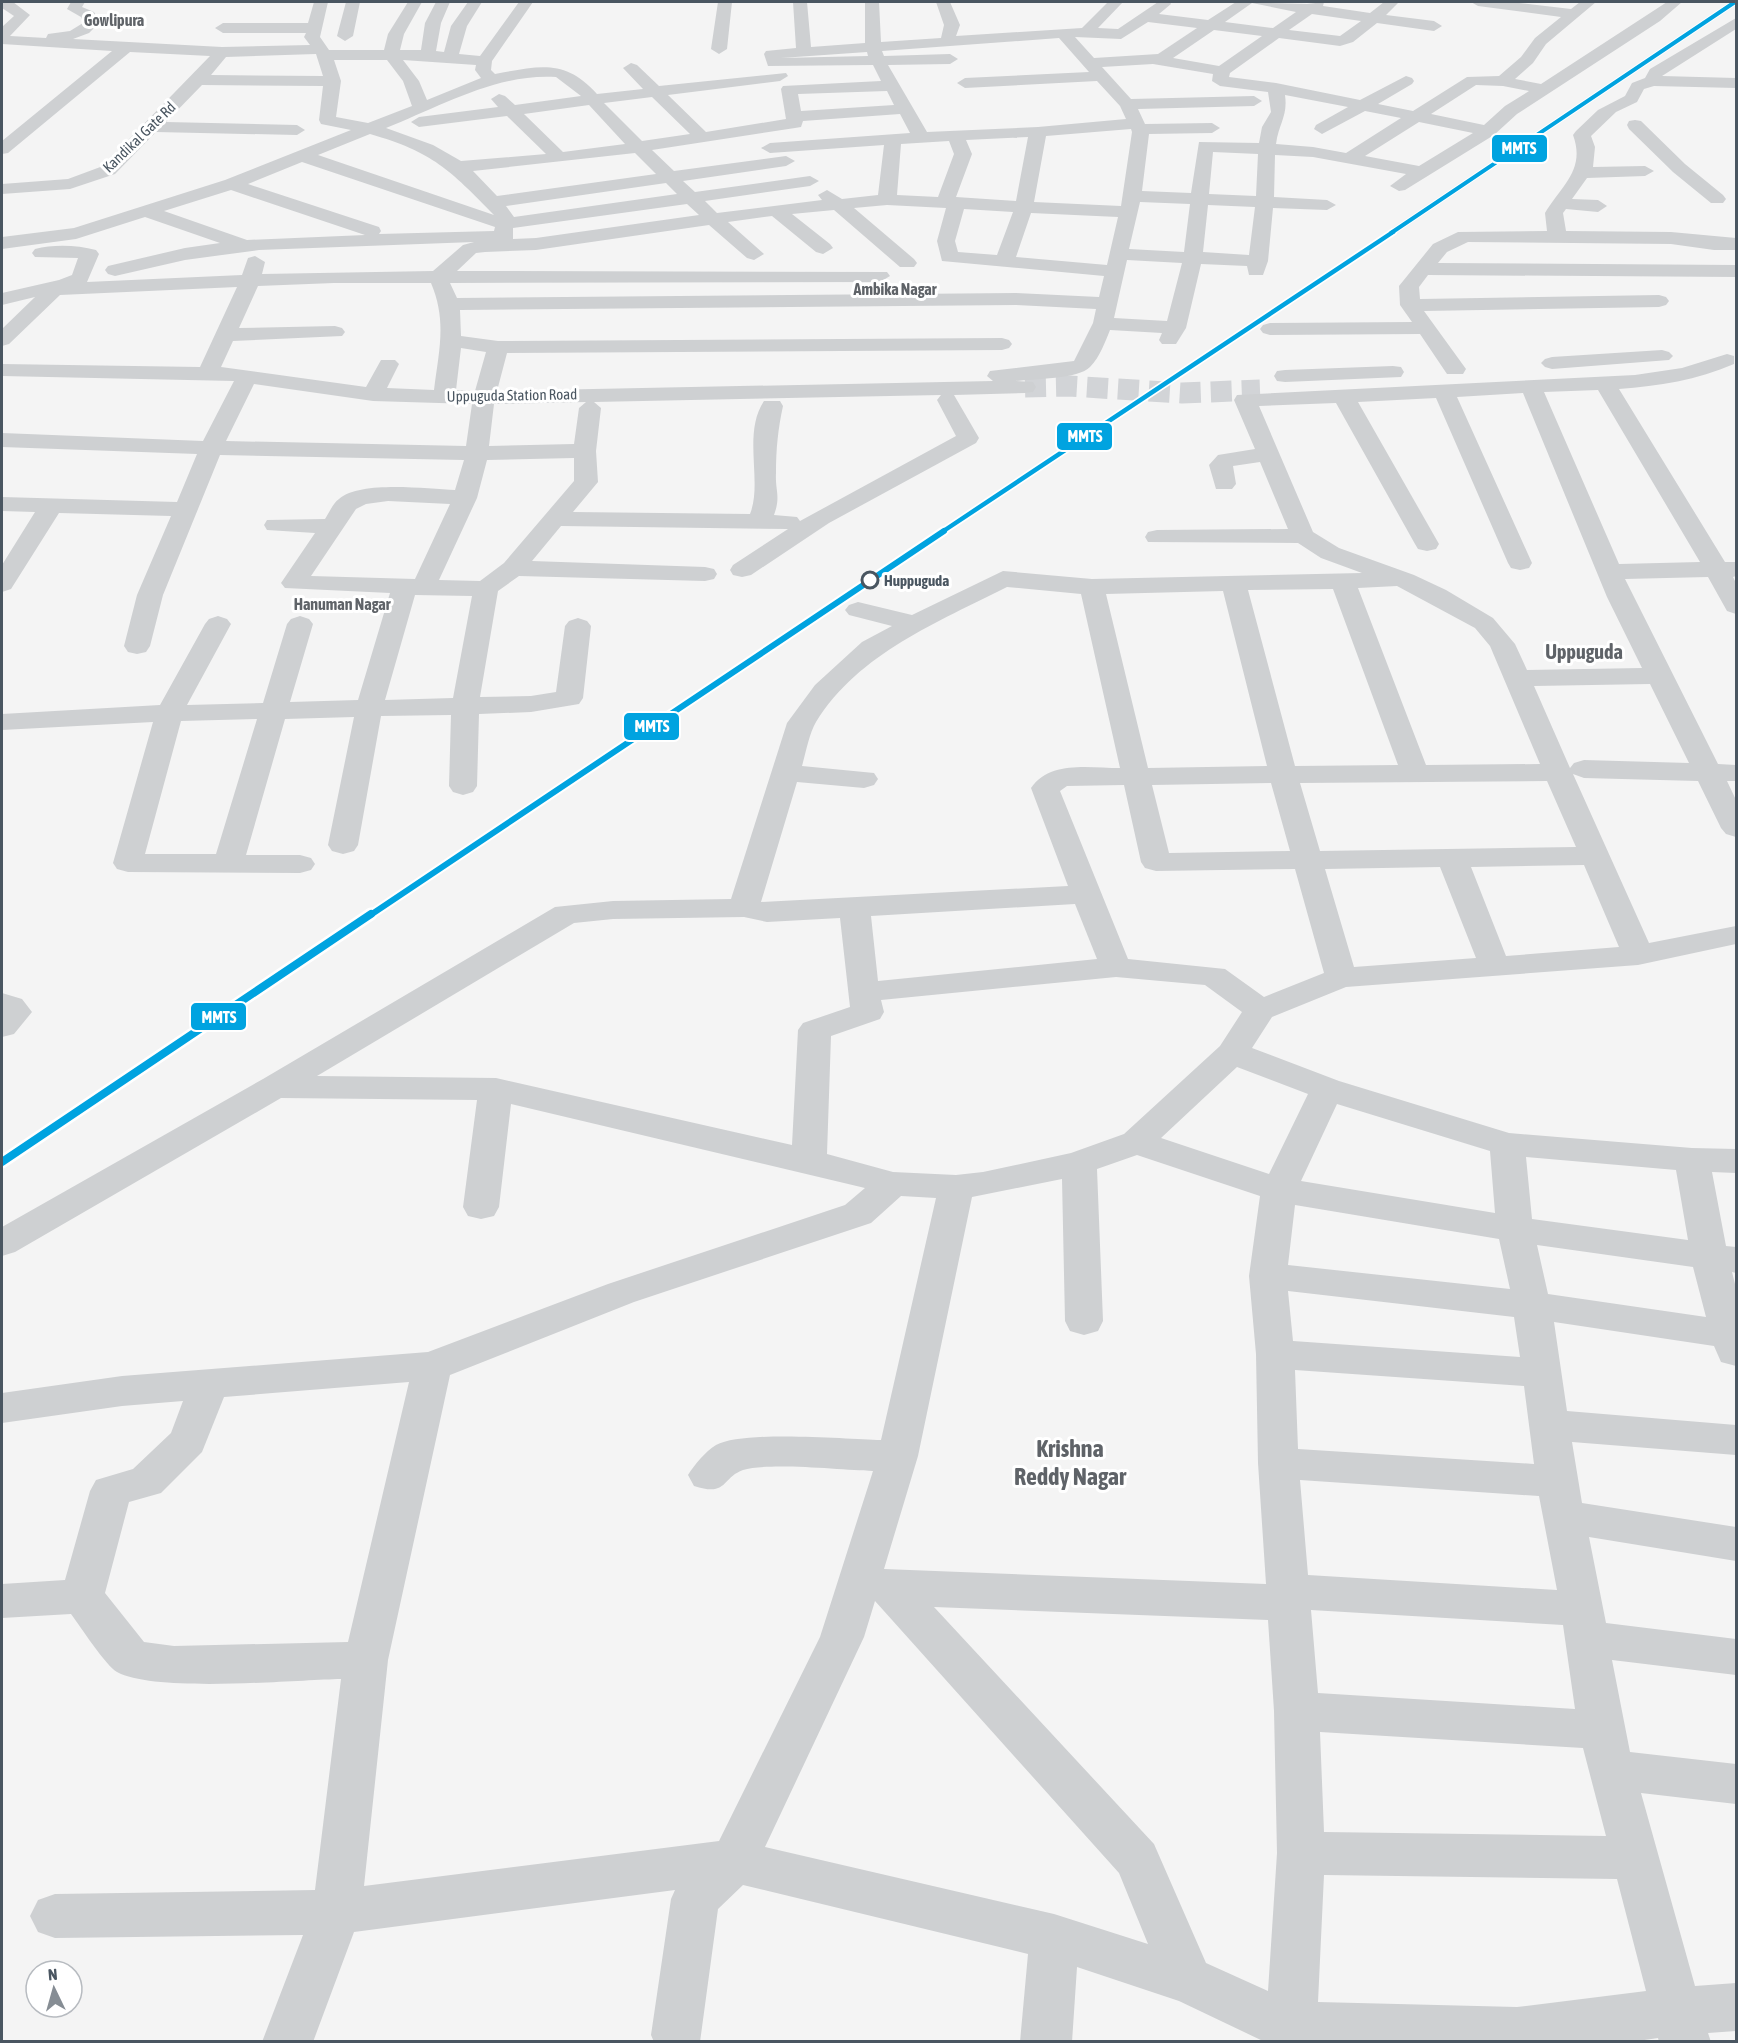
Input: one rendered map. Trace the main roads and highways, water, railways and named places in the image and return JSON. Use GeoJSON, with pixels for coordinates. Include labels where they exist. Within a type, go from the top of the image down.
{"type":"FeatureCollection","features":[{"type":"Feature","properties":{"kind":"tunnel"},"geometry":{"type":"LineString","coordinates":[[1025,387],[1069,386],[1182,393],[1260,390]]}},
{"type":"Feature","properties":{"kind":"place","name":"Huppuguda"},"geometry":{"type":"Point","coordinates":[870,580]}},
{"type":"Feature","properties":{"kind":"district","name":"Gowlipura"},"geometry":{"type":"Point","coordinates":[114,20]}},
{"type":"Feature","properties":{"kind":"district","name":"Ambika Nagar"},"geometry":{"type":"Point","coordinates":[895,289]}},
{"type":"Feature","properties":{"kind":"district","name":"Hanuman Nagar"},"geometry":{"type":"Point","coordinates":[342,604]}},
{"type":"Feature","properties":{"kind":"district","name":"Uppuguda"},"geometry":{"type":"Point","coordinates":[1584,651]}},
{"type":"Feature","properties":{"kind":"district","name":"Krishna Reddy Nagar"},"geometry":{"type":"Point","coordinates":[1070,1462]}}]}
